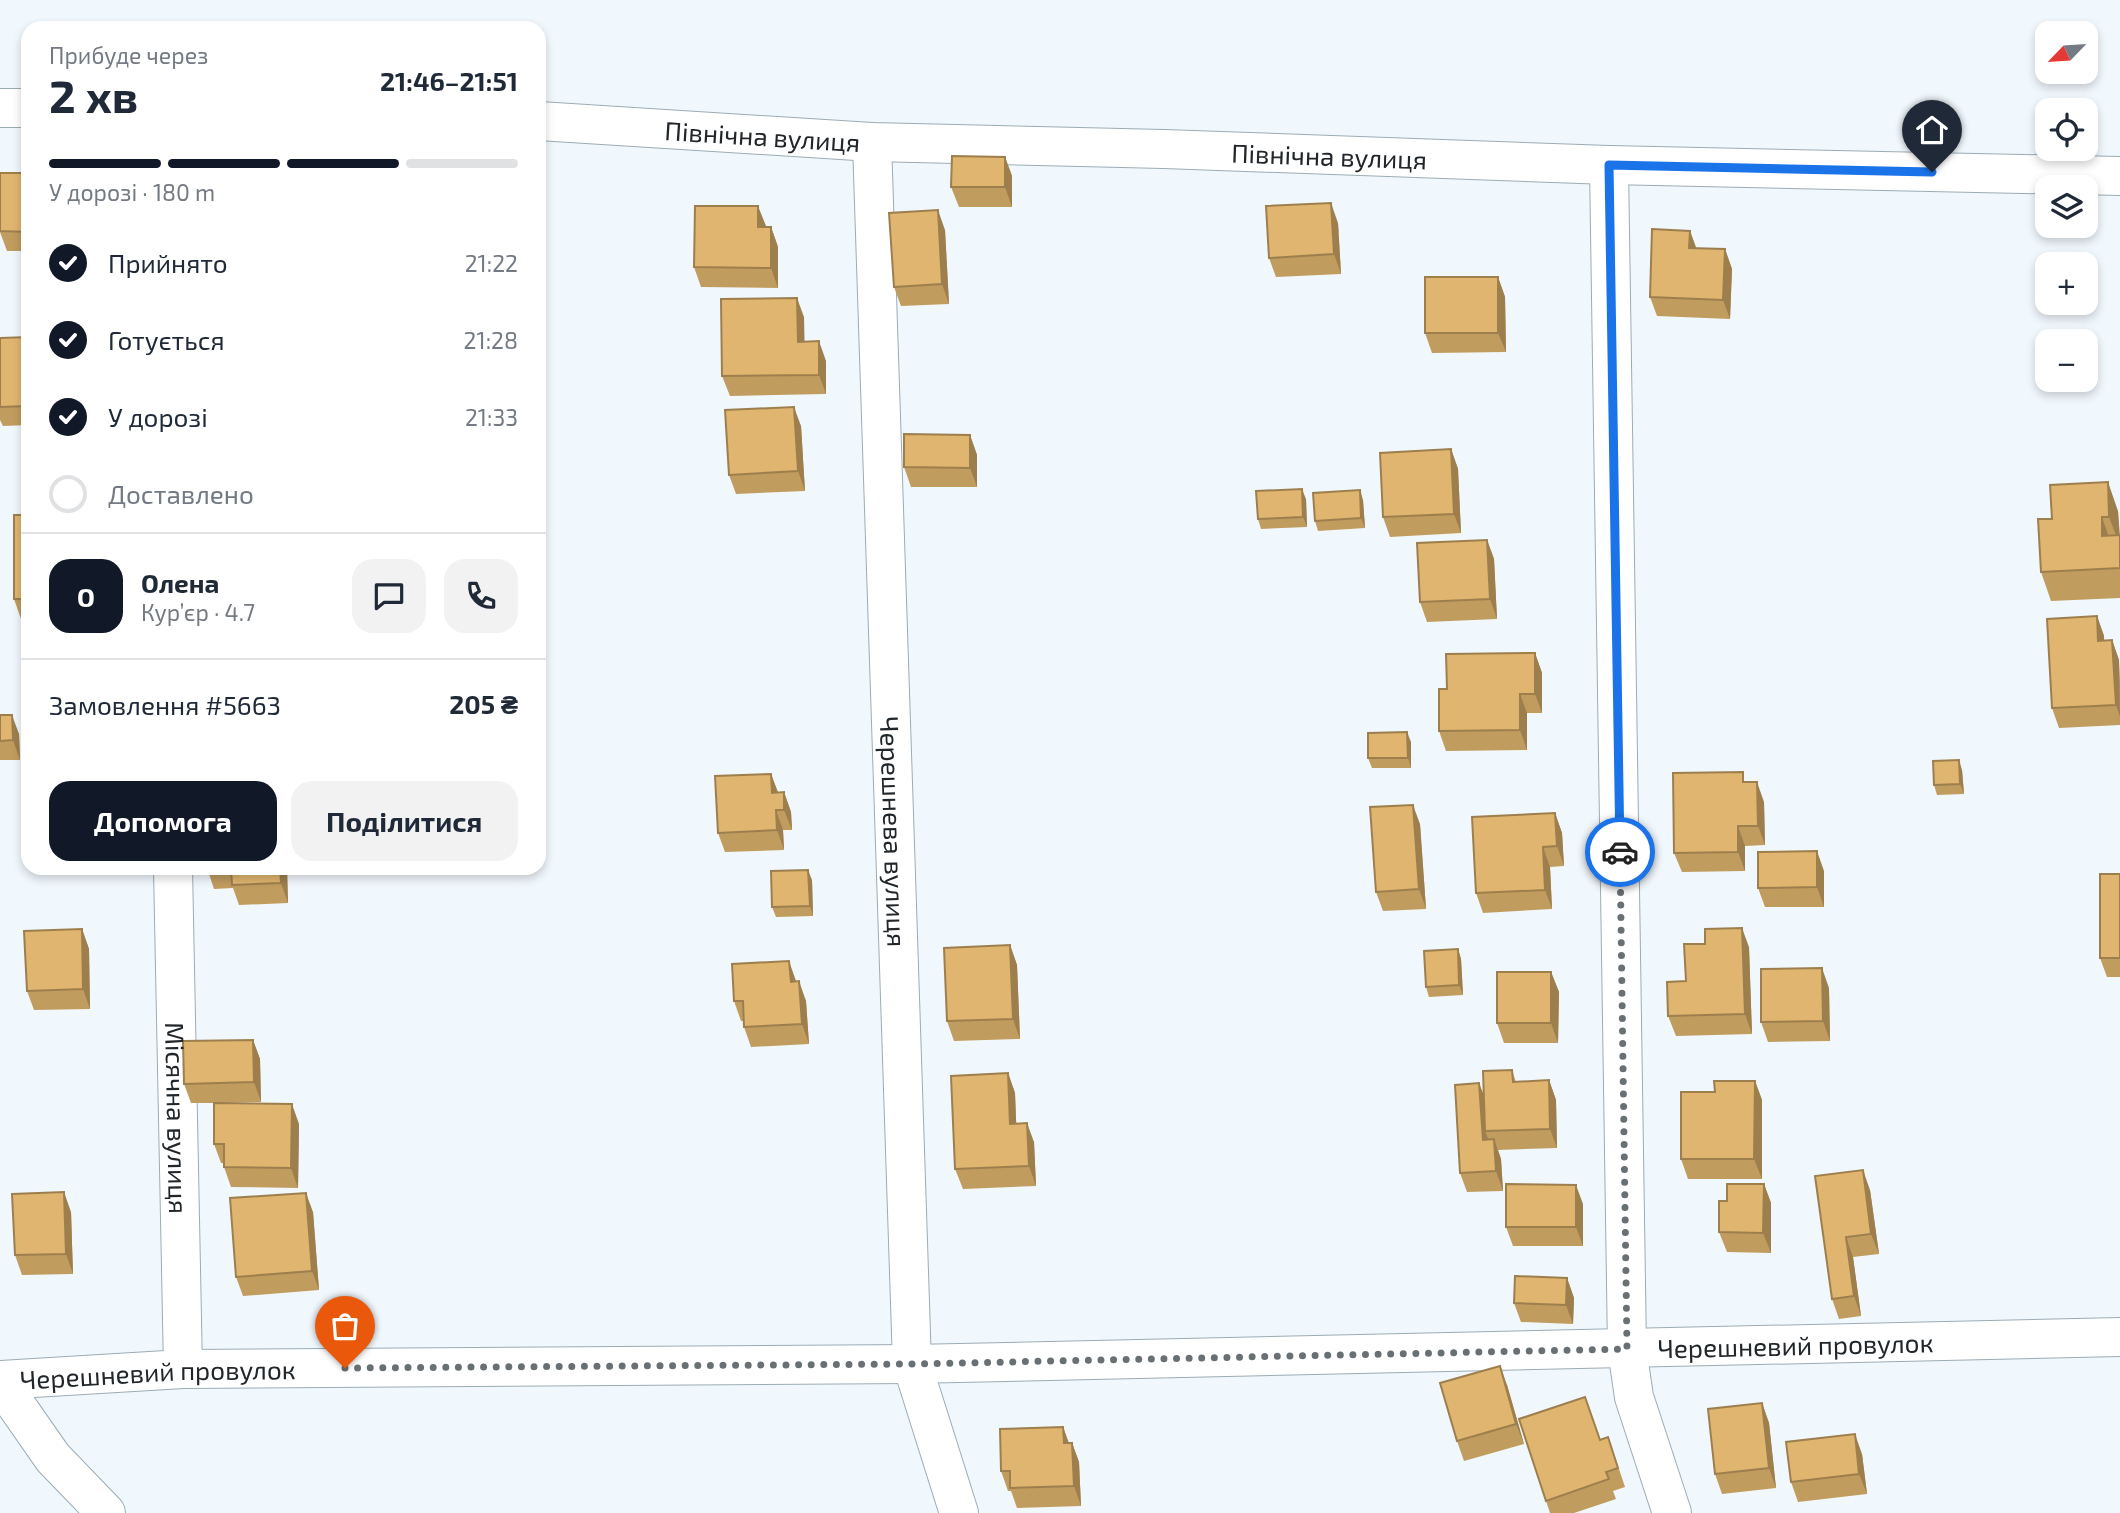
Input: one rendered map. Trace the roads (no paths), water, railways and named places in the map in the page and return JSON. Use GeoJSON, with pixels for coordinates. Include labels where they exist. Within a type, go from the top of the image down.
{"type":"FeatureCollection","features":[{"type":"Feature","properties":{"kind":"street"},"geometry":{"type":"LineString","coordinates":[[0,108],[21,108]]}},
{"type":"Feature","properties":{"kind":"street","name":"Північна вулиця"},"geometry":{"type":"LineString","coordinates":[[546,121],[872,142],[1164,149],[1609,165],[2120,176]]}},
{"type":"Feature","properties":{"kind":"street","name":"Черешнева вулиця"},"geometry":{"type":"LineString","coordinates":[[872,142],[912,1364],[959,1513]]}},
{"type":"Feature","properties":{"kind":"street"},"geometry":{"type":"LineString","coordinates":[[1609,165],[1627,1349],[1634,1397],[1672,1513]]}},
{"type":"Feature","properties":{"kind":"street","name":"Місячна вулиця"},"geometry":{"type":"LineString","coordinates":[[173,875],[183,1369]]}},
{"type":"Feature","properties":{"kind":"street","name":"Черешневий провулок"},"geometry":{"type":"LineString","coordinates":[[0,1381],[183,1369],[912,1364],[2120,1337]]}},
{"type":"Feature","properties":{"kind":"street"},"geometry":{"type":"LineString","coordinates":[[0,1381],[53,1458],[106,1513]]}}]}
